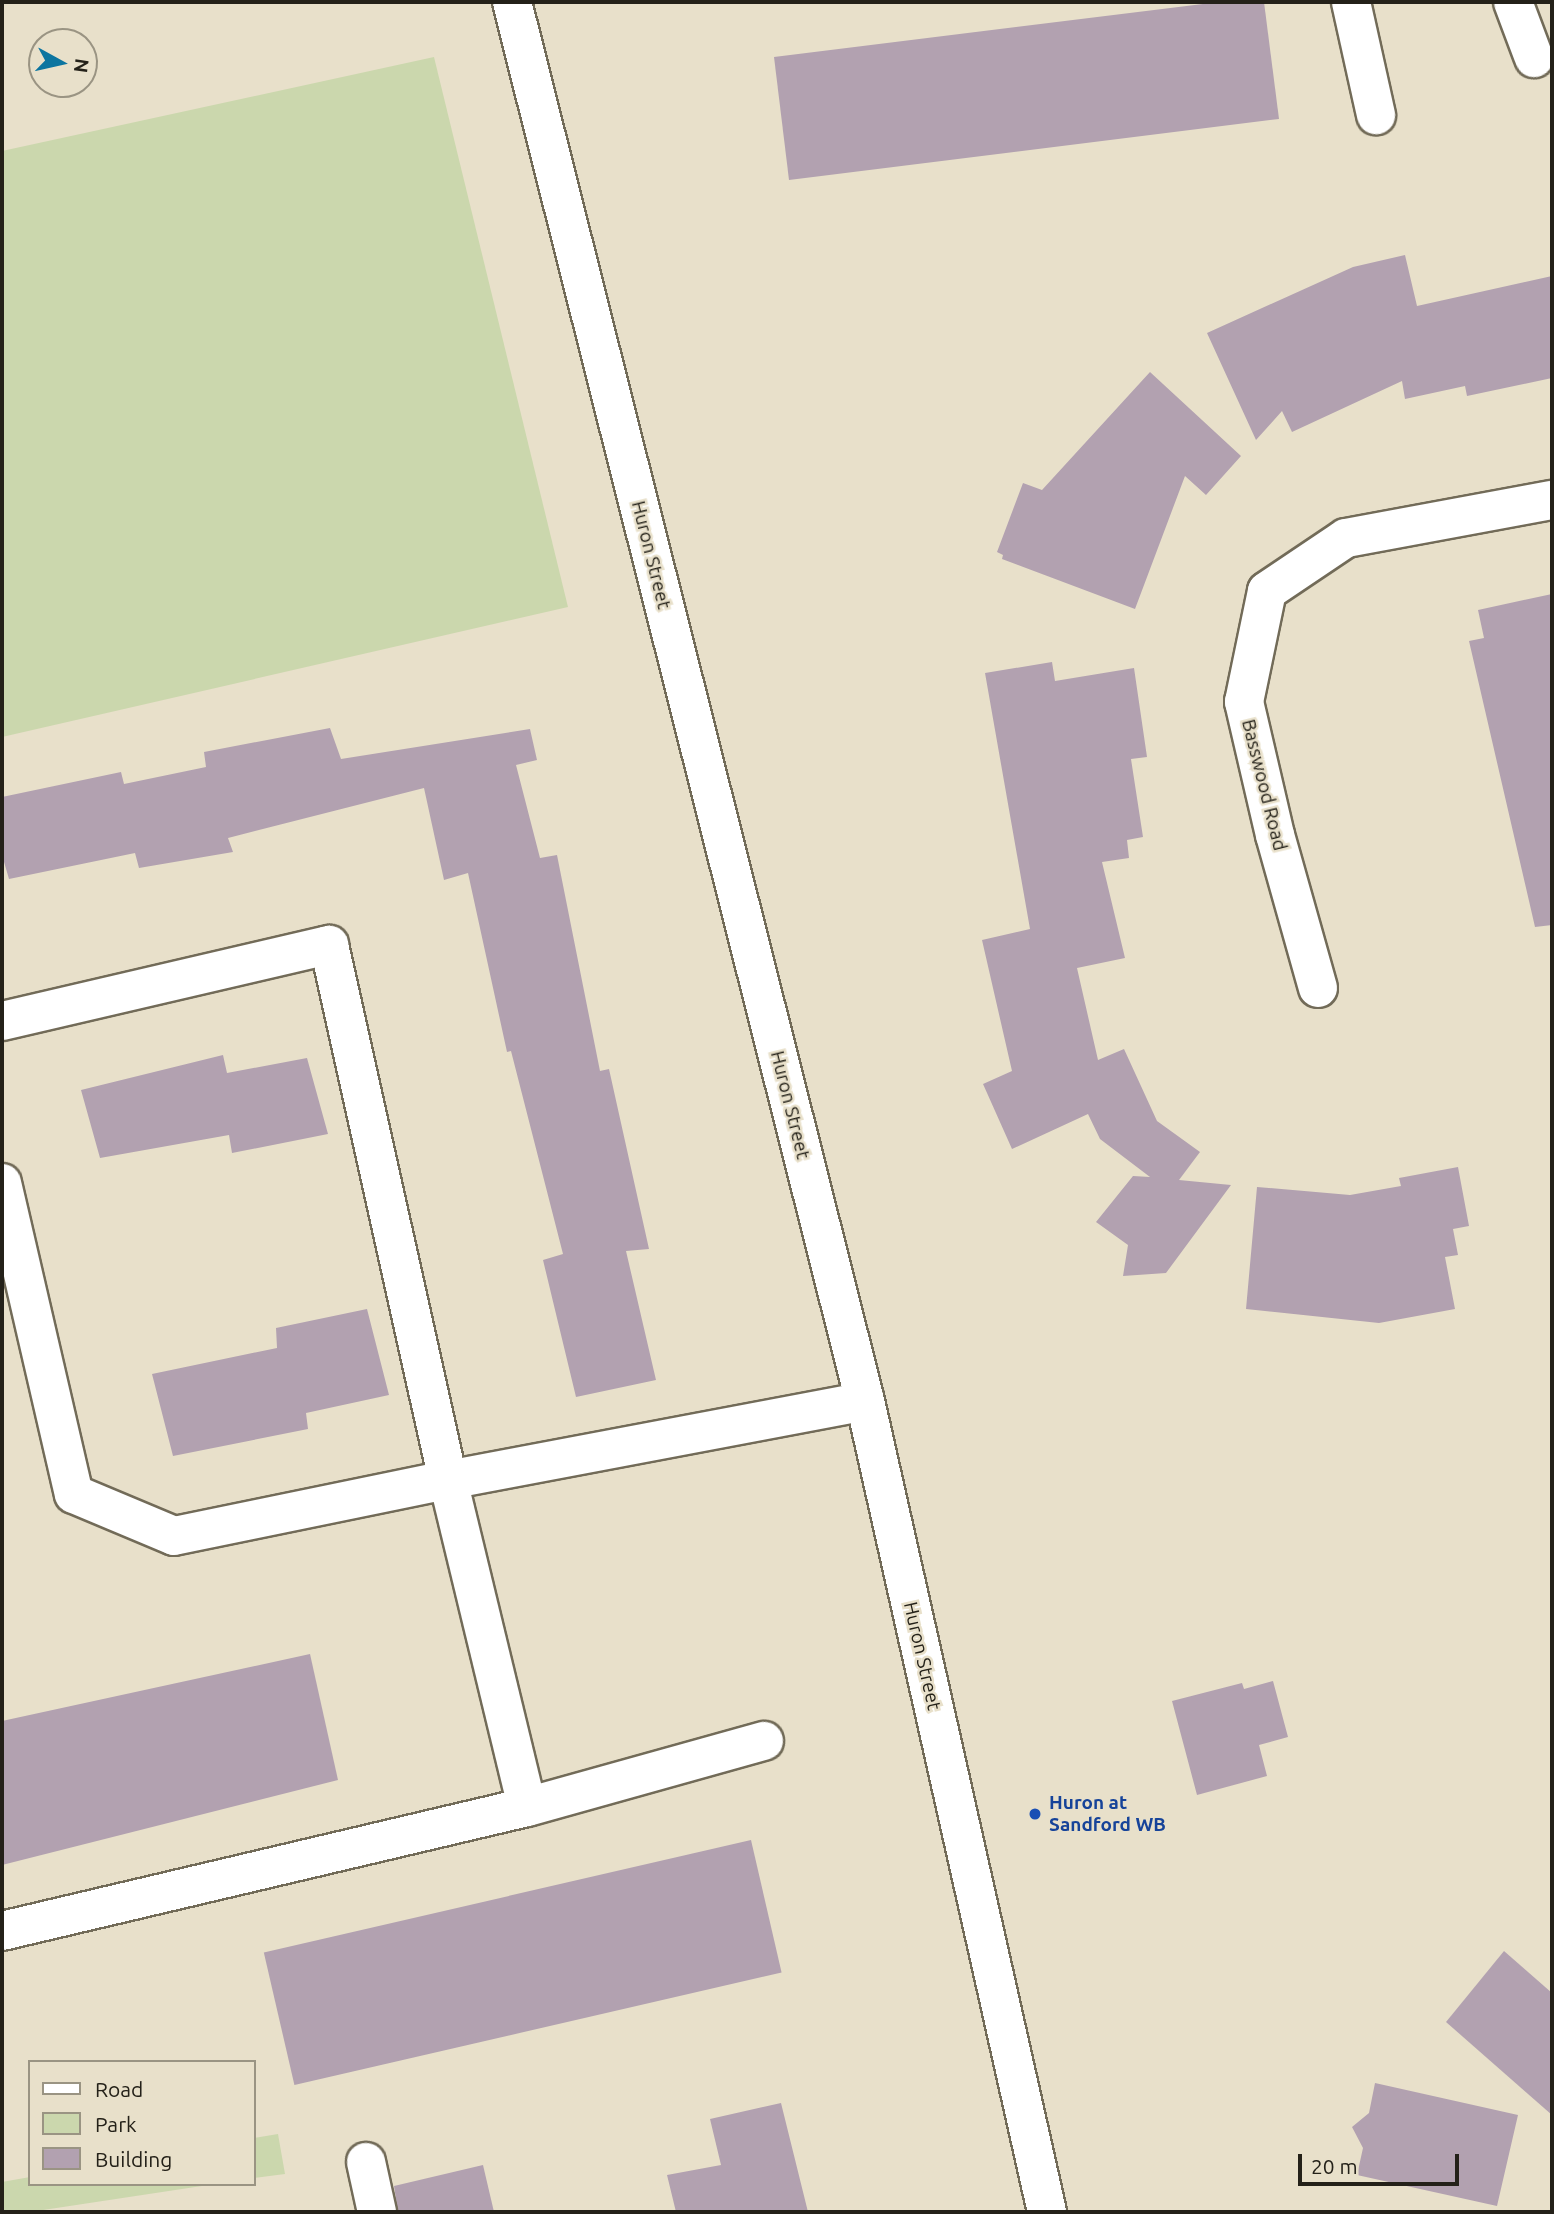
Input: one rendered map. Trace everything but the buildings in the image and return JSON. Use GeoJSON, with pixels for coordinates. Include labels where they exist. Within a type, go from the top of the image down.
{"type":"FeatureCollection","features":[{"type":"Feature","properties":{"kind":"main road","name":"Huron Street"},"geometry":{"type":"LineString","coordinates":[[512,2],[865,1401],[1047,2212]]}},
{"type":"Feature","properties":{"kind":"main road"},"geometry":{"type":"LineString","coordinates":[[1351,2],[1376,115]]}},
{"type":"Feature","properties":{"kind":"main road"},"geometry":{"type":"LineString","coordinates":[[1513,2],[1534,58]]}},
{"type":"Feature","properties":{"kind":"main road","name":"Basswood Road"},"geometry":{"type":"LineString","coordinates":[[1318,988],[1275,835],[1244,702],[1267,591],[1346,538],[1552,500]]}},
{"type":"Feature","properties":{"kind":"main road"},"geometry":{"type":"LineString","coordinates":[[2,1021],[329,945],[448,1480],[527,1807]]}},
{"type":"Feature","properties":{"kind":"main road"},"geometry":{"type":"LineString","coordinates":[[2,1183],[74,1494],[174,1536],[448,1480],[865,1401]]}},
{"type":"Feature","properties":{"kind":"main road"},"geometry":{"type":"LineString","coordinates":[[2,1931],[527,1807],[764,1741]]}},
{"type":"Feature","properties":{"kind":"main road"},"geometry":{"type":"LineString","coordinates":[[366,2162],[377,2212]]}},
{"type":"Feature","properties":{"kind":"green space"},"geometry":{"type":"Polygon","coordinates":[[[434,57],[568,607],[2,737],[2,151],[434,57]]]}},
{"type":"Feature","properties":{"kind":"green space"},"geometry":{"type":"Polygon","coordinates":[[[278,2134],[285,2174],[256,2178],[256,2138],[278,2134]]]}},
{"type":"Feature","properties":{"kind":"green space"},"geometry":{"type":"Polygon","coordinates":[[[28,2177],[28,2186],[202,2186],[30,2212],[2,2212],[2,2182],[28,2177]]]}},
{"type":"Feature","properties":{"kind":"place","name":"Huron at Sandford WB"},"geometry":{"type":"Point","coordinates":[1035,1814]}}]}
